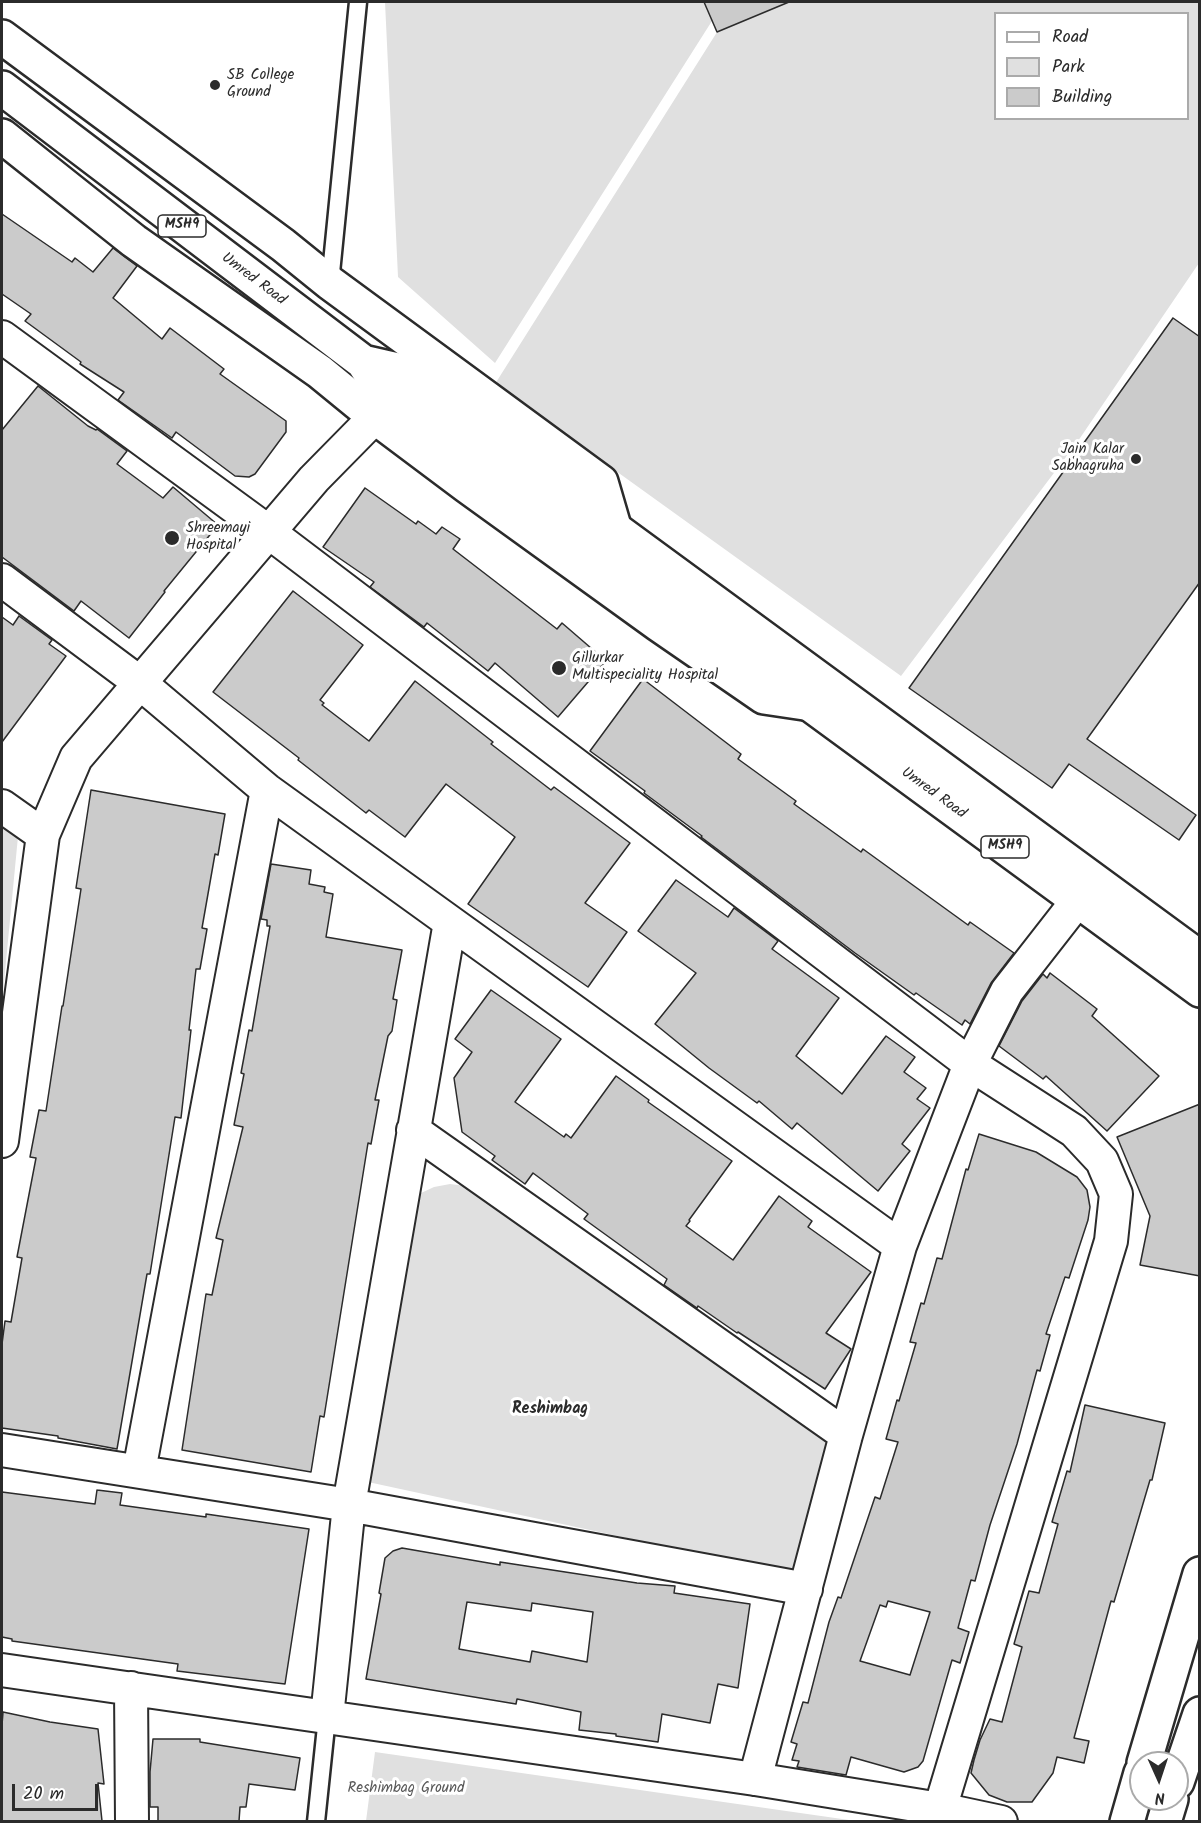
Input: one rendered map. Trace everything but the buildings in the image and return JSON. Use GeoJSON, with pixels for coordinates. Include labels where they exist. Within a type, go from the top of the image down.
{"type":"FeatureCollection","features":[{"type":"Feature","properties":{"kind":"main road"},"geometry":{"type":"LineString","coordinates":[[2,37],[283,245],[330,283],[601,482],[615,530]]}},
{"type":"Feature","properties":{"kind":"main road","name":"Umred Road"},"geometry":{"type":"LineString","coordinates":[[2,88],[363,362],[381,390],[811,704],[943,786],[1078,900],[1200,990]]}},
{"type":"Feature","properties":{"kind":"main road"},"geometry":{"type":"LineString","coordinates":[[2,136],[134,241],[320,372],[375,417],[639,610],[764,697],[811,704]]}},
{"type":"Feature","properties":{"kind":"main road"},"geometry":{"type":"LineString","coordinates":[[363,362],[398,370],[615,530],[943,786],[1200,958]]}},
{"type":"Feature","properties":{"kind":"main road"},"geometry":{"type":"LineString","coordinates":[[1148,1751],[1200,1574]]}},
{"type":"Feature","properties":{"kind":"main road"},"geometry":{"type":"LineString","coordinates":[[1187,1751],[1200,1714]]}},
{"type":"Feature","properties":{"kind":"street"},"geometry":{"type":"LineString","coordinates":[[2,337],[270,533],[970,1064],[1074,1131],[1102,1161],[1116,1194],[1111,1241],[940,1809]]}},
{"type":"Feature","properties":{"kind":"street"},"geometry":{"type":"LineString","coordinates":[[2,1141],[7,1064],[43,835],[76,758],[314,479],[375,417]]}},
{"type":"Feature","properties":{"kind":"street"},"geometry":{"type":"LineString","coordinates":[[2,580],[140,683],[267,790],[900,1246]]}},
{"type":"Feature","properties":{"kind":"street"},"geometry":{"type":"LineString","coordinates":[[139,1471],[267,790]]}},
{"type":"Feature","properties":{"kind":"street"},"geometry":{"type":"LineString","coordinates":[[2,806],[43,835]]}},
{"type":"Feature","properties":{"kind":"street"},"geometry":{"type":"LineString","coordinates":[[755,1779],[846,1435],[900,1246],[970,1064],[1007,991],[1078,900]]}},
{"type":"Feature","properties":{"kind":"street"},"geometry":{"type":"LineString","coordinates":[[327,1717],[349,1505],[450,922]]}},
{"type":"Feature","properties":{"kind":"street"},"geometry":{"type":"LineString","coordinates":[[413,1130],[846,1435]]}},
{"type":"Feature","properties":{"kind":"street"},"geometry":{"type":"LineString","coordinates":[[2,1450],[349,1505],[806,1589]]}},
{"type":"Feature","properties":{"kind":"street"},"geometry":{"type":"LineString","coordinates":[[2,1670],[755,1779],[1001,1821]]}},
{"type":"Feature","properties":{"kind":"street"},"geometry":{"type":"LineString","coordinates":[[131,1688],[132,1821]]}},
{"type":"Feature","properties":{"kind":"lane"},"geometry":{"type":"LineString","coordinates":[[330,283],[358,2]]}},
{"type":"Feature","properties":{"kind":"lane"},"geometry":{"type":"LineString","coordinates":[[316,1821],[327,1717]]}},
{"type":"Feature","properties":{"kind":"green space"},"geometry":{"type":"Polygon","coordinates":[[[385,2],[724,2],[495,363],[398,277],[385,2]]]}},
{"type":"Feature","properties":{"kind":"green space"},"geometry":{"type":"Polygon","coordinates":[[[736,2],[1199,2],[1199,263],[1078,441],[901,676],[495,384],[736,2]]]}},
{"type":"Feature","properties":{"kind":"green space"},"geometry":{"type":"Polygon","coordinates":[[[2,814],[19,826],[2,1003],[2,814]]]}},
{"type":"Feature","properties":{"kind":"green space"},"geometry":{"type":"Polygon","coordinates":[[[450,1184],[466,1186],[835,1441],[798,1575],[368,1482],[419,1194],[434,1187],[450,1184]]]}},
{"type":"Feature","properties":{"kind":"green space","name":"Reshimbag Ground"},"geometry":{"type":"Polygon","coordinates":[[[375,1752],[856,1821],[366,1821],[375,1752]]]}},
{"type":"Feature","properties":{"kind":"place","name":"SB College Ground"},"geometry":{"type":"Point","coordinates":[215,85]}},
{"type":"Feature","properties":{"kind":"place","name":"Jain Kalar Sabhagruha"},"geometry":{"type":"Point","coordinates":[1136,459]}},
{"type":"Feature","properties":{"kind":"place","name":"Shreemayi Hospital"},"geometry":{"type":"Point","coordinates":[172,538]}},
{"type":"Feature","properties":{"kind":"place","name":"Gillurkar Multispeciality Hospital"},"geometry":{"type":"Point","coordinates":[559,668]}},
{"type":"Feature","properties":{"kind":"district","name":"Reshimbag"},"geometry":{"type":"Point","coordinates":[550,1410]}}]}
